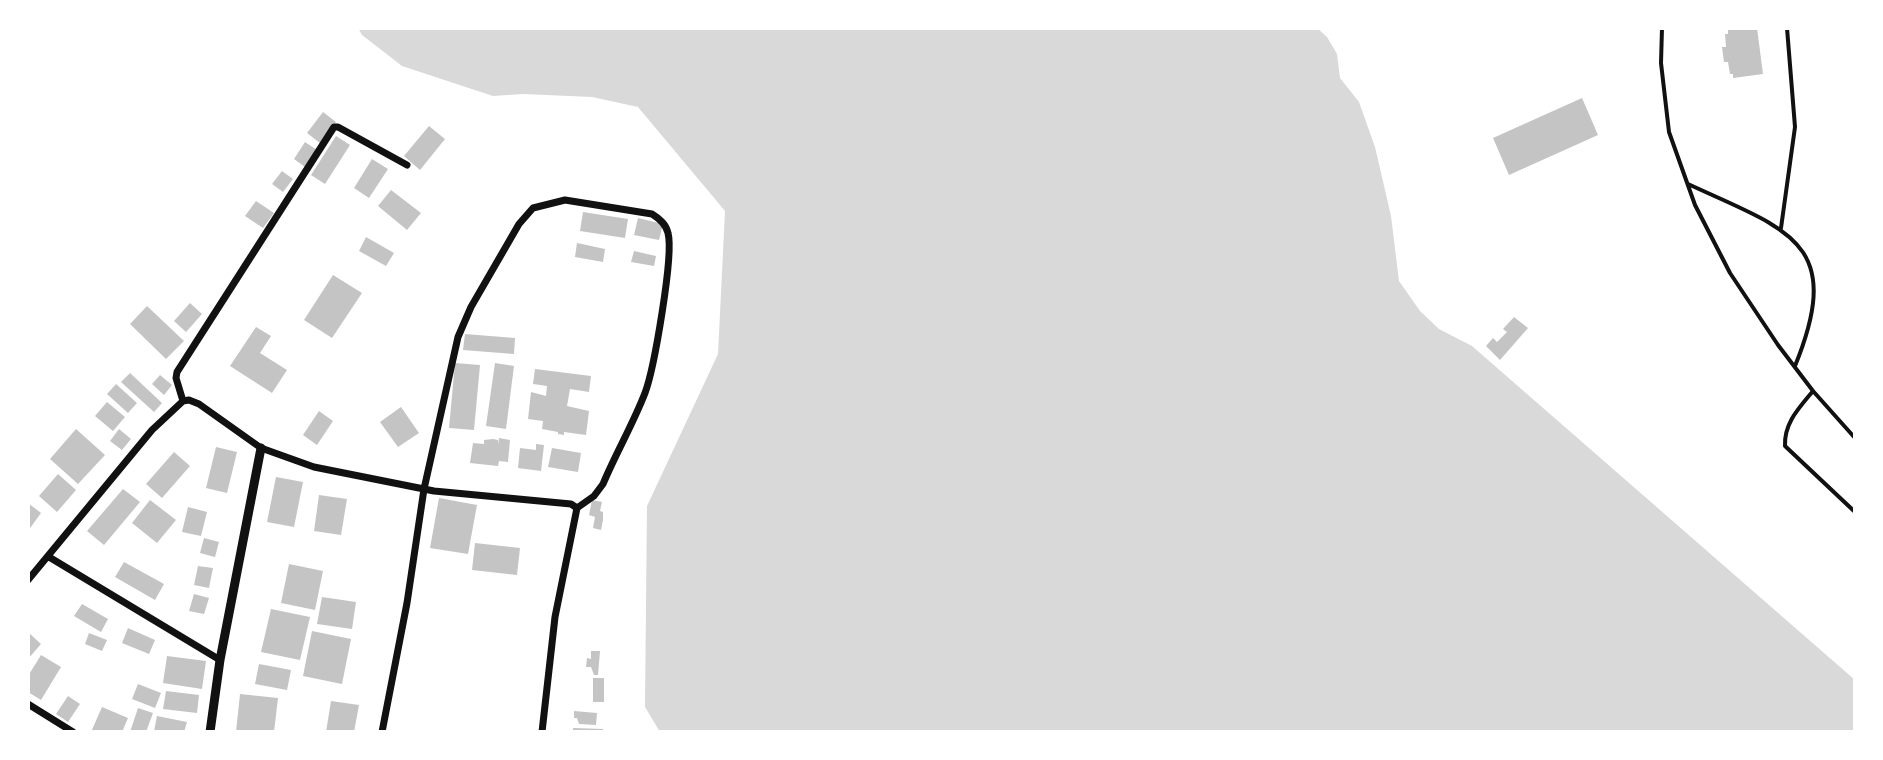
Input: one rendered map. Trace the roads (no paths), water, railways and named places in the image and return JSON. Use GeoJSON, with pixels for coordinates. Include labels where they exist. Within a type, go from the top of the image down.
{"type":"FeatureCollection","features":[{"type":"Feature","properties":{"kind":"street"},"geometry":{"type":"LineString","coordinates":[[183,401],[177,372],[334,127],[407,165]]}},
{"type":"Feature","properties":{"kind":"street"},"geometry":{"type":"LineString","coordinates":[[382,732],[407,603],[424,489],[458,337],[471,307],[526,214],[544,204],[565,200],[652,214],[661,220],[669,236],[668,268],[645,393],[603,484],[594,496],[577,508],[555,617],[542,732]]}},
{"type":"Feature","properties":{"kind":"street"},"geometry":{"type":"LineString","coordinates":[[28,580],[152,430],[183,401],[189,400],[261,448],[295,462],[349,476],[424,489],[498,499],[571,504],[577,508]]}},
{"type":"Feature","properties":{"kind":"street"},"geometry":{"type":"LineString","coordinates":[[210,732],[220,660],[261,448]]}},
{"type":"Feature","properties":{"kind":"street"},"geometry":{"type":"LineString","coordinates":[[49,557],[220,660]]}},
{"type":"Feature","properties":{"kind":"street"},"geometry":{"type":"LineString","coordinates":[[28,704],[73,732]]}},
{"type":"Feature","properties":{"kind":"lane"},"geometry":{"type":"LineString","coordinates":[[1662,28],[1661,63],[1667,117],[1686,183],[1730,273],[1813,391],[1855,438]]}},
{"type":"Feature","properties":{"kind":"lane"},"geometry":{"type":"LineString","coordinates":[[1781,228],[1795,127],[1787,28]]}},
{"type":"Feature","properties":{"kind":"lane"},"geometry":{"type":"LineString","coordinates":[[1686,183],[1781,228],[1808,262],[1815,284],[1814,309],[1795,366]]}},
{"type":"Feature","properties":{"kind":"lane"},"geometry":{"type":"LineString","coordinates":[[1813,391],[1792,416],[1785,446],[1855,512]]}}]}
